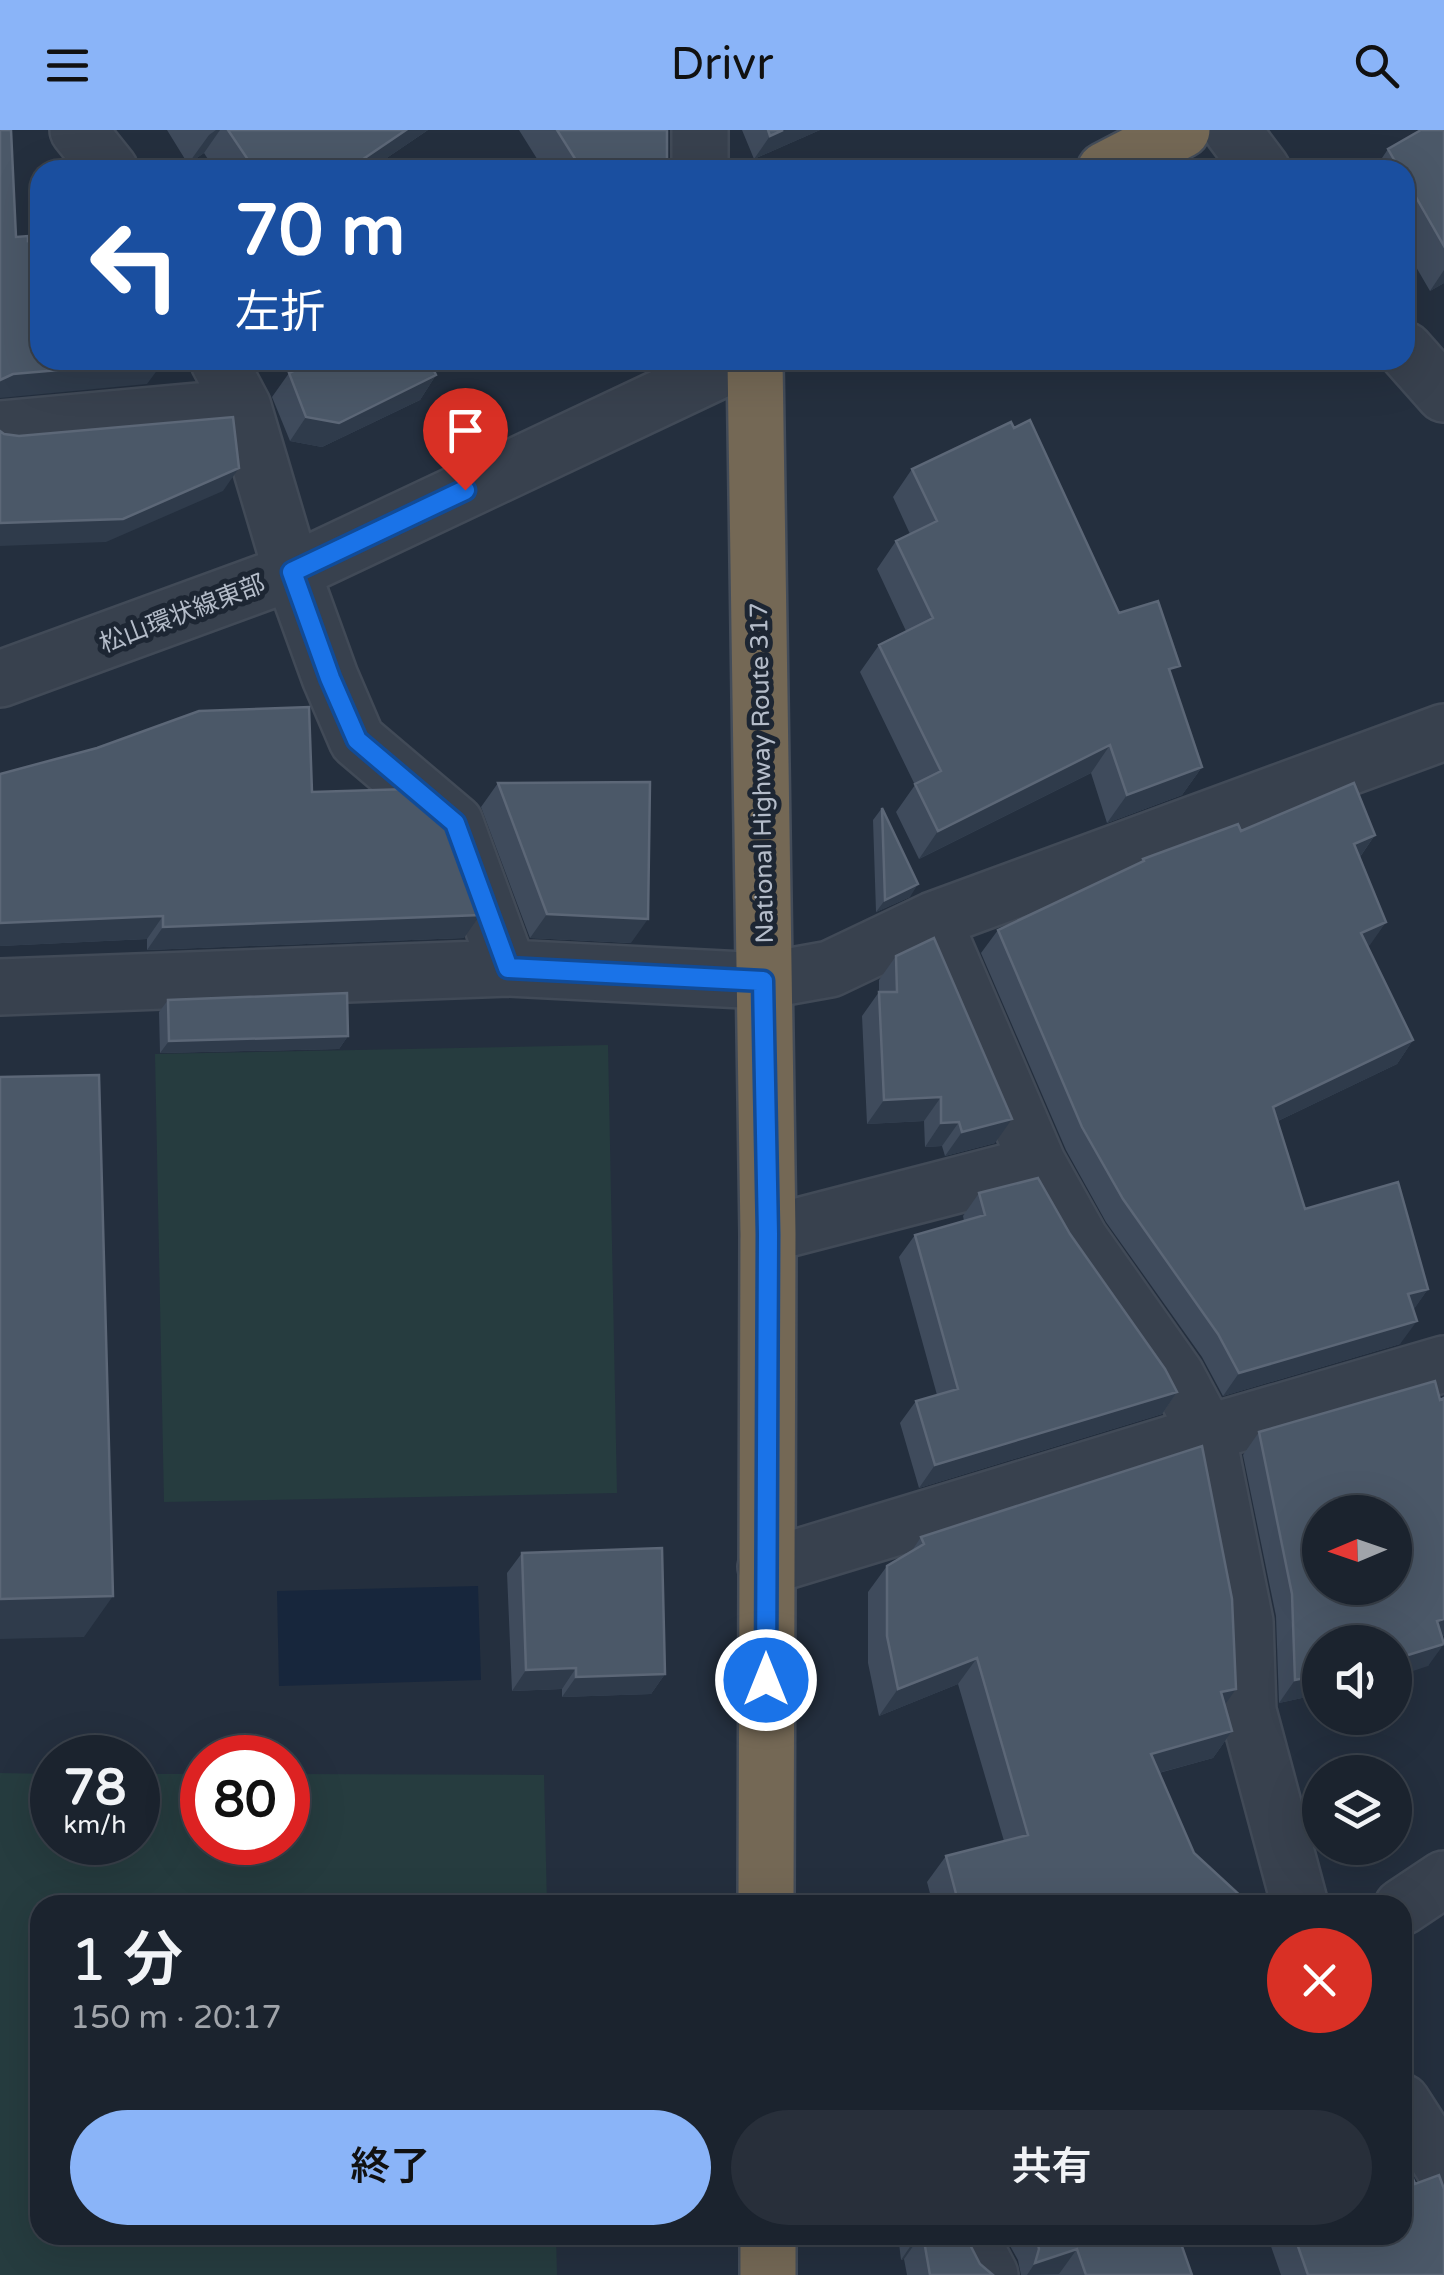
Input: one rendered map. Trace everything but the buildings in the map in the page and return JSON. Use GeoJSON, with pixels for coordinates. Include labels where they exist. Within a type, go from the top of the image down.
{"type":"FeatureCollection","features":[{"type":"Feature","properties":{"kind":"highway"},"geometry":{"type":"LineString","coordinates":[[1124,160],[1182,130]]}},
{"type":"Feature","properties":{"kind":"highway","name":"National Highway Route 317"},"geometry":{"type":"LineString","coordinates":[[755,370],[768,1234],[766,1895]]}},
{"type":"Feature","properties":{"kind":"highway"},"geometry":{"type":"LineString","coordinates":[[768,2245],[768,2275]]}},
{"type":"Feature","properties":{"kind":"street"},"geometry":{"type":"LineString","coordinates":[[78,130],[102,160]]}},
{"type":"Feature","properties":{"kind":"street"},"geometry":{"type":"LineString","coordinates":[[700,130],[700,160]]}},
{"type":"Feature","properties":{"kind":"street"},"geometry":{"type":"LineString","coordinates":[[1232,130],[1254,160]]}},
{"type":"Feature","properties":{"kind":"street"},"geometry":{"type":"LineString","coordinates":[[1415,361],[1444,394]]}},
{"type":"Feature","properties":{"kind":"street","name":"松山環状線東部"},"geometry":{"type":"LineString","coordinates":[[0,680],[292,572],[721,370]]}},
{"type":"Feature","properties":{"kind":"street"},"geometry":{"type":"LineString","coordinates":[[0,429],[230,383],[292,572],[357,740],[455,823],[508,968]]}},
{"type":"Feature","properties":{"kind":"street"},"geometry":{"type":"LineString","coordinates":[[0,987],[508,968],[763,981],[830,969],[933,920],[1444,732]]}},
{"type":"Feature","properties":{"kind":"street"},"geometry":{"type":"LineString","coordinates":[[933,920],[1038,1164],[1080,1239],[1176,1374],[1206,1433],[1245,1622],[1248,1711],[1297,1895]]}},
{"type":"Feature","properties":{"kind":"street"},"geometry":{"type":"LineString","coordinates":[[768,1234],[1038,1164]]}},
{"type":"Feature","properties":{"kind":"street"},"geometry":{"type":"LineString","coordinates":[[766,1567],[1444,1364]]}},
{"type":"Feature","properties":{"kind":"street"},"geometry":{"type":"LineString","coordinates":[[1412,1900],[1444,1879]]}},
{"type":"Feature","properties":{"kind":"street"},"geometry":{"type":"LineString","coordinates":[[1412,2118],[1444,2168]]}},
{"type":"Feature","properties":{"kind":"street"},"geometry":{"type":"LineString","coordinates":[[975,2245],[990,2275]]}},
{"type":"Feature","properties":{"kind":"green space"},"geometry":{"type":"Polygon","coordinates":[[[608,1045],[617,1493],[164,1502],[155,1054],[608,1045]]]}},
{"type":"Feature","properties":{"kind":"green space"},"geometry":{"type":"Polygon","coordinates":[[[0,1773],[30,1774],[30,1865],[160,1865],[160,1774],[180,1774],[180,1865],[310,1865],[310,1774],[544,1775],[547,1895],[30,1895],[30,2245],[556,2245],[557,2275],[0,2275],[0,1773]]]}},
{"type":"Feature","properties":{"kind":"water"},"geometry":{"type":"Polygon","coordinates":[[[478,1586],[481,1680],[279,1686],[277,1591],[478,1586]]]}},
{"type":"Feature","properties":{"kind":"route"},"geometry":{"type":"LineString","coordinates":[[465,490],[292,572],[357,740],[455,823],[508,968],[763,981],[768,1234],[766,1680]]}}]}
